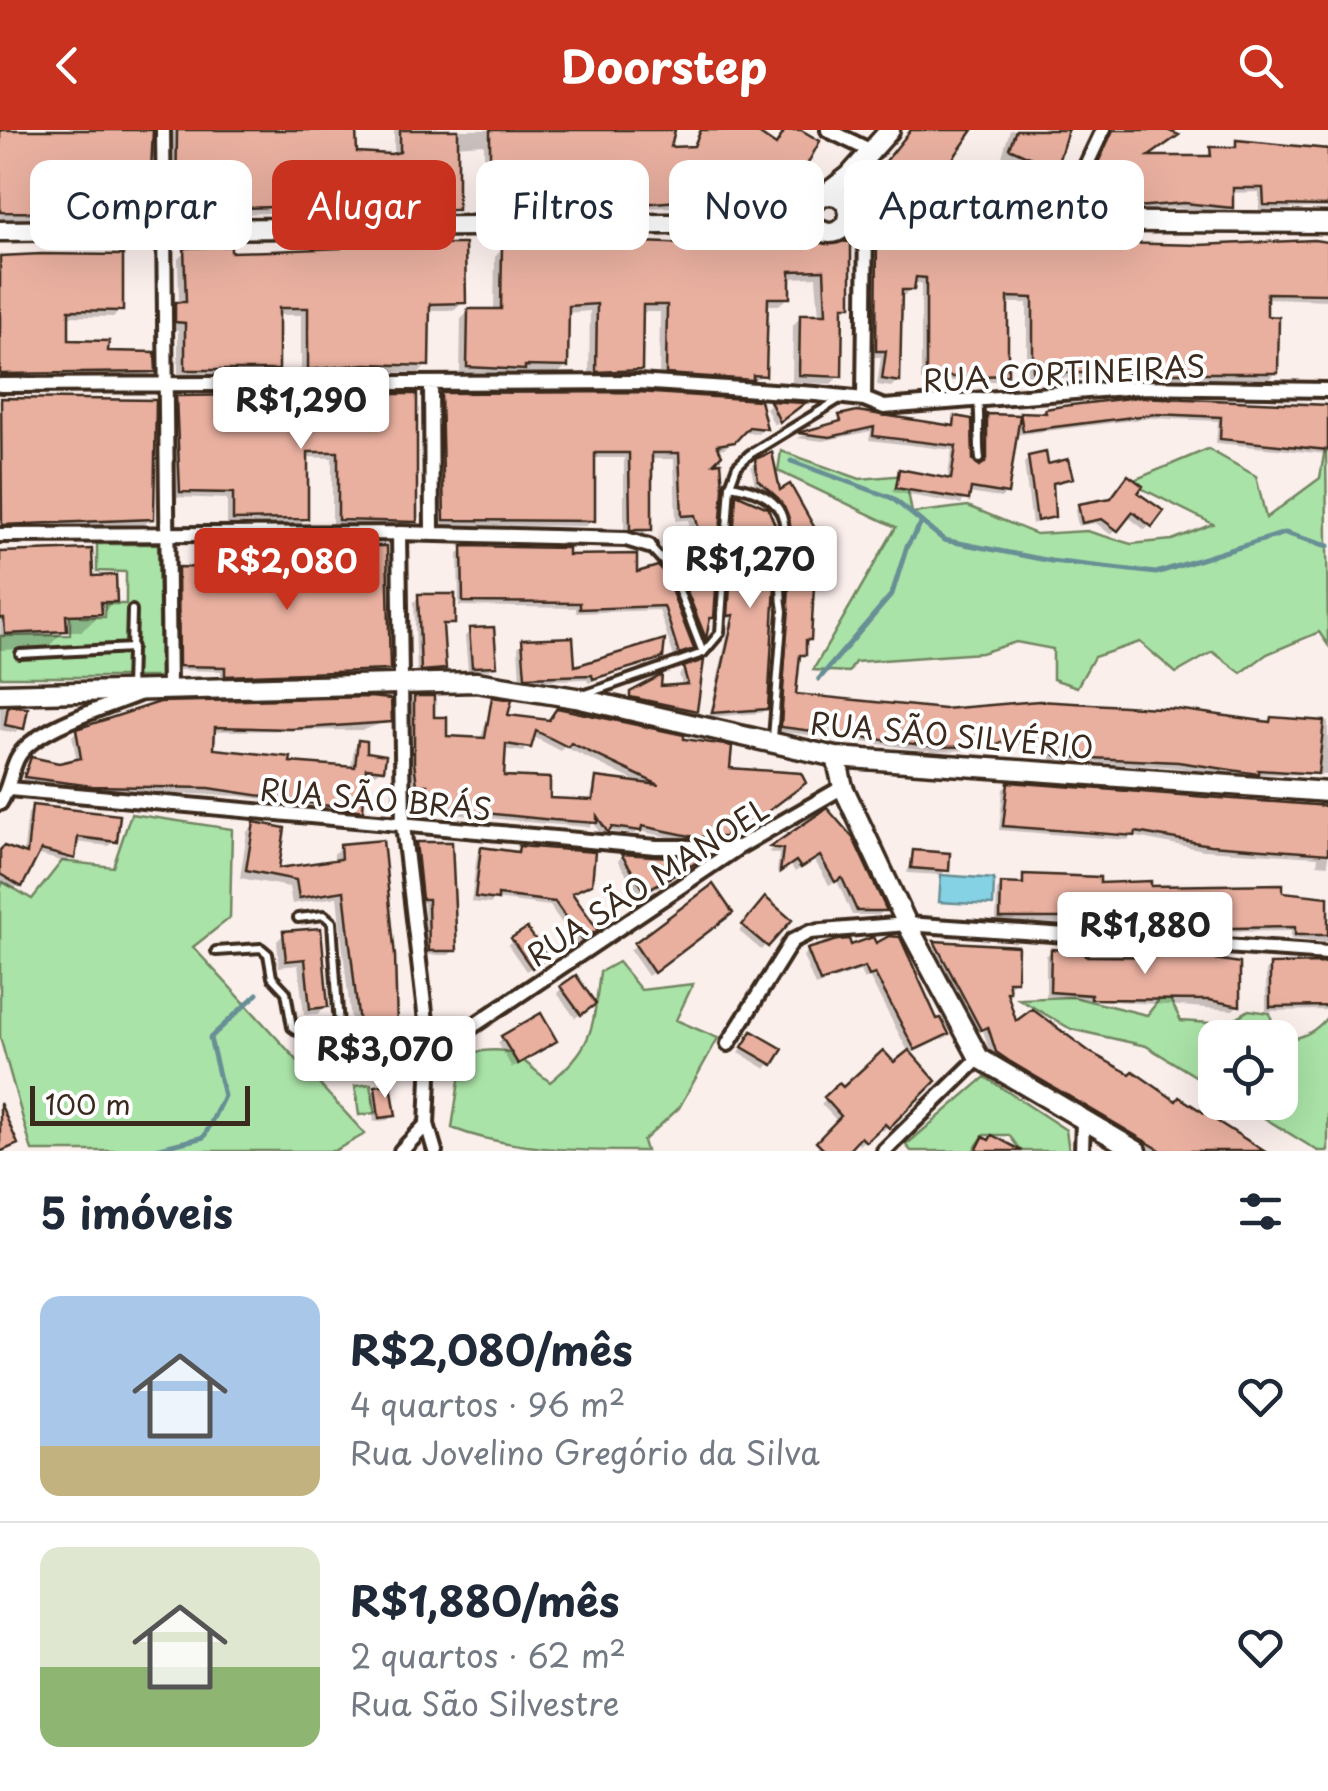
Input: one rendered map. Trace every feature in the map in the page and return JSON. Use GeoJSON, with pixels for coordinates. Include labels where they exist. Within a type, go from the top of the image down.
{"type":"FeatureCollection","features":[{"type":"Feature","properties":{"kind":"street"},"geometry":{"type":"LineString","coordinates":[[163,130],[164,160]]}},
{"type":"Feature","properties":{"kind":"street"},"geometry":{"type":"LineString","coordinates":[[828,130],[867,156]]}},
{"type":"Feature","properties":{"kind":"street"},"geometry":{"type":"LineString","coordinates":[[824,195],[890,130]]}},
{"type":"Feature","properties":{"kind":"street"},"geometry":{"type":"LineString","coordinates":[[1089,160],[1103,130]]}},
{"type":"Feature","properties":{"kind":"street"},"geometry":{"type":"LineString","coordinates":[[865,160],[867,156]]}},
{"type":"Feature","properties":{"kind":"street"},"geometry":{"type":"LineString","coordinates":[[1144,223],[1328,224]]}},
{"type":"Feature","properties":{"kind":"street"},"geometry":{"type":"LineString","coordinates":[[252,227],[669,224]]}},
{"type":"Feature","properties":{"kind":"street"},"geometry":{"type":"LineString","coordinates":[[824,230],[834,232],[844,227]]}},
{"type":"Feature","properties":{"kind":"street"},"geometry":{"type":"LineString","coordinates":[[0,231],[30,230]]}},
{"type":"Feature","properties":{"kind":"street"},"geometry":{"type":"LineString","coordinates":[[166,250],[169,690]]}},
{"type":"Feature","properties":{"kind":"street"},"geometry":{"type":"LineString","coordinates":[[864,398],[866,250]]}},
{"type":"Feature","properties":{"kind":"street","name":"RUA CORTINEIRAS"},"geometry":{"type":"LineString","coordinates":[[0,385],[638,382],[864,398],[884,407],[1138,387],[1328,390]]}},
{"type":"Feature","properties":{"kind":"street"},"geometry":{"type":"LineString","coordinates":[[431,383],[432,533]]}},
{"type":"Feature","properties":{"kind":"street"},"geometry":{"type":"LineString","coordinates":[[399,532],[403,825],[430,1055],[428,1124],[435,1151]]}},
{"type":"Feature","properties":{"kind":"street"},"geometry":{"type":"LineString","coordinates":[[0,536],[399,532],[626,538],[649,546]]}},
{"type":"Feature","properties":{"kind":"street","name":"RUA SÃO SILVÉRIO"},"geometry":{"type":"LineString","coordinates":[[0,694],[401,681],[511,684],[836,757],[1328,792]]}},
{"type":"Feature","properties":{"kind":"street"},"geometry":{"type":"LineString","coordinates":[[0,803],[9,789],[18,757],[54,729],[139,691]]}},
{"type":"Feature","properties":{"kind":"street"},"geometry":{"type":"LineString","coordinates":[[836,757],[843,787],[907,924],[979,1058],[1137,1151]]}},
{"type":"Feature","properties":{"kind":"street","name":"RUA SÃO MANOEL"},"geometry":{"type":"LineString","coordinates":[[430,1055],[739,847],[843,787]]}},
{"type":"Feature","properties":{"kind":"street","name":"RUA SÃO BRÁS"},"geometry":{"type":"LineString","coordinates":[[9,789],[656,846],[739,847]]}},
{"type":"Feature","properties":{"kind":"street"},"geometry":{"type":"LineString","coordinates":[[728,1044],[792,941],[810,932],[907,924],[1328,953]]}},
{"type":"Feature","properties":{"kind":"street"},"geometry":{"type":"LineString","coordinates":[[884,1151],[979,1058]]}},
{"type":"Feature","properties":{"kind":"street"},"geometry":{"type":"LineString","coordinates":[[1082,1151],[1083,1121]]}},
{"type":"Feature","properties":{"kind":"street"},"geometry":{"type":"LineString","coordinates":[[401,1151],[428,1124]]}},
{"type":"Feature","properties":{"kind":"lane"},"geometry":{"type":"LineString","coordinates":[[576,698],[703,653],[720,633],[730,485],[737,466],[750,454],[844,398]]}},
{"type":"Feature","properties":{"kind":"lane"},"geometry":{"type":"LineString","coordinates":[[978,402],[982,429],[978,441],[980,459]]}},
{"type":"Feature","properties":{"kind":"lane"},"geometry":{"type":"LineString","coordinates":[[730,485],[767,497],[779,507],[785,521],[788,544],[780,593],[783,611],[773,744]]}},
{"type":"Feature","properties":{"kind":"lane"},"geometry":{"type":"LineString","coordinates":[[649,546],[671,570],[703,653]]}},
{"type":"Feature","properties":{"kind":"lane"},"geometry":{"type":"LineString","coordinates":[[132,610],[132,648],[139,691]]}},
{"type":"Feature","properties":{"kind":"lane"},"geometry":{"type":"LineString","coordinates":[[20,654],[132,648]]}},
{"type":"Feature","properties":{"kind":"lane"},"geometry":{"type":"LineString","coordinates":[[298,918],[324,915],[332,922],[342,1052],[355,1066],[430,1055]]}},
{"type":"Feature","properties":{"kind":"lane"},"geometry":{"type":"LineString","coordinates":[[216,950],[260,948],[268,954],[272,977],[286,992],[292,1027],[300,1032],[339,1027]]}},
{"type":"Feature","properties":{"kind":"green space"},"geometry":{"type":"Polygon","coordinates":[[[1326,443],[1328,645],[1319,632],[1267,654],[1241,673],[1213,652],[1176,673],[1140,642],[1094,657],[1077,687],[1053,679],[1053,649],[1016,642],[981,653],[855,662],[849,672],[813,670],[896,527],[778,471],[781,451],[860,479],[905,475],[912,513],[968,506],[1036,534],[1087,531],[1131,544],[1172,540],[1213,524],[1129,482],[1208,449],[1256,476],[1266,518],[1320,478],[1326,443]]]}},
{"type":"Feature","properties":{"kind":"green space"},"geometry":{"type":"Polygon","coordinates":[[[97,544],[158,544],[160,677],[0,677],[0,636],[70,635],[70,604],[81,617],[105,617],[105,604],[126,604],[126,572],[97,571],[97,544]]]}},
{"type":"Feature","properties":{"kind":"green space"},"geometry":{"type":"Polygon","coordinates":[[[131,814],[232,829],[230,918],[193,947],[365,1134],[334,1151],[32,1151],[0,1037],[0,889],[3,882],[32,899],[62,861],[113,867],[131,814]]]}},
{"type":"Feature","properties":{"kind":"green space"},"geometry":{"type":"Polygon","coordinates":[[[618,962],[641,990],[693,984],[676,1020],[718,1038],[679,1108],[643,1141],[646,1151],[522,1145],[452,1128],[463,1054],[493,1050],[511,1053],[550,1082],[584,1046],[593,1021],[600,972],[618,962]]]}},
{"type":"Feature","properties":{"kind":"green space"},"geometry":{"type":"Polygon","coordinates":[[[1166,991],[1181,1021],[1198,1022],[1198,1078],[1146,1046],[1071,1029],[1019,999],[1073,997],[1147,1015],[1166,991]]]}},
{"type":"Feature","properties":{"kind":"green space"},"geometry":{"type":"Polygon","coordinates":[[[1249,1010],[1270,1013],[1271,1020],[1233,1020],[1249,1010]]]}},
{"type":"Feature","properties":{"kind":"green space"},"geometry":{"type":"Polygon","coordinates":[[[1328,1016],[1328,1151],[1318,1151],[1268,1120],[1298,1120],[1298,1037],[1318,1027],[1328,1016]]]}},
{"type":"Feature","properties":{"kind":"green space"},"geometry":{"type":"Polygon","coordinates":[[[985,1077],[1066,1130],[1069,1151],[1021,1151],[1009,1135],[984,1135],[973,1151],[911,1151],[906,1145],[985,1077]]]}},
{"type":"Feature","properties":{"kind":"green space"},"geometry":{"type":"Polygon","coordinates":[[[371,1084],[375,1113],[359,1115],[355,1086],[371,1084]]]}},
{"type":"Feature","properties":{"kind":"water"},"geometry":{"type":"Polygon","coordinates":[[[941,875],[994,879],[993,905],[939,902],[941,875]]]}},
{"type":"Feature","properties":{"kind":"building"},"geometry":{"type":"Polygon","coordinates":[[[0,130],[153,130],[152,160],[30,160],[30,212],[0,212],[0,130]]]}},
{"type":"Feature","properties":{"kind":"building"},"geometry":{"type":"Polygon","coordinates":[[[177,130],[356,130],[357,152],[391,154],[400,152],[400,130],[458,130],[458,210],[456,160],[272,160],[272,207],[252,208],[252,160],[177,160],[177,130]]]}},
{"type":"Feature","properties":{"kind":"building"},"geometry":{"type":"Polygon","coordinates":[[[490,130],[675,130],[671,147],[694,146],[701,130],[754,130],[776,145],[785,130],[801,130],[820,141],[810,160],[669,160],[669,202],[649,203],[649,160],[490,160],[490,130]]]}},
{"type":"Feature","properties":{"kind":"building"},"geometry":{"type":"Polygon","coordinates":[[[911,130],[973,130],[952,160],[887,160],[911,130]]]}},
{"type":"Feature","properties":{"kind":"building"},"geometry":{"type":"Polygon","coordinates":[[[1016,130],[1068,130],[1059,160],[1036,160],[1009,148],[1016,130]]]}},
{"type":"Feature","properties":{"kind":"building"},"geometry":{"type":"Polygon","coordinates":[[[1113,130],[1167,130],[1179,135],[1149,156],[1211,156],[1210,147],[1236,147],[1236,140],[1328,149],[1328,206],[1264,205],[1263,188],[1233,188],[1233,208],[1184,203],[1144,206],[1144,160],[1099,160],[1113,130]]]}},
{"type":"Feature","properties":{"kind":"building"},"geometry":{"type":"Polygon","coordinates":[[[824,240],[844,242],[844,250],[851,250],[851,306],[843,306],[842,377],[799,375],[800,314],[826,314],[824,270],[790,271],[790,298],[768,298],[766,376],[753,375],[753,380],[666,374],[667,305],[643,305],[642,370],[596,372],[597,304],[569,306],[568,367],[467,367],[468,309],[501,309],[502,250],[649,250],[649,242],[669,243],[669,250],[824,250],[824,240]]]}},
{"type":"Feature","properties":{"kind":"building"},"geometry":{"type":"Polygon","coordinates":[[[1328,242],[1328,294],[1267,293],[1267,316],[1279,317],[1278,373],[1033,373],[1033,298],[1008,297],[1008,375],[926,375],[926,278],[916,277],[914,290],[902,290],[900,382],[882,379],[886,351],[876,351],[877,250],[1144,250],[1144,244],[1328,242]]]}},
{"type":"Feature","properties":{"kind":"building"},"geometry":{"type":"Polygon","coordinates":[[[456,244],[465,244],[466,303],[430,304],[429,366],[365,364],[308,370],[308,308],[279,308],[279,370],[185,370],[185,323],[175,322],[175,302],[186,302],[184,250],[456,250],[456,244]]]}},
{"type":"Feature","properties":{"kind":"building"},"geometry":{"type":"Polygon","coordinates":[[[123,255],[123,311],[69,310],[69,340],[109,341],[108,351],[155,352],[156,372],[0,374],[0,256],[123,255]]]}},
{"type":"Feature","properties":{"kind":"building"},"geometry":{"type":"Polygon","coordinates":[[[638,392],[760,400],[767,429],[749,427],[735,442],[717,445],[722,455],[714,463],[721,462],[723,488],[720,535],[706,539],[717,576],[714,618],[710,618],[706,639],[675,561],[665,547],[701,538],[695,515],[682,516],[679,453],[652,453],[652,530],[630,530],[629,453],[595,453],[595,521],[444,520],[441,393],[638,392]]]}},
{"type":"Feature","properties":{"kind":"building"},"geometry":{"type":"Polygon","coordinates":[[[417,394],[417,522],[338,520],[338,452],[308,452],[308,519],[233,520],[233,493],[180,492],[176,396],[417,394]]]}},
{"type":"Feature","properties":{"kind":"building"},"geometry":{"type":"Polygon","coordinates":[[[1138,397],[1328,405],[1328,450],[1220,439],[1221,417],[1156,414],[1023,431],[1020,412],[1046,413],[1045,409],[1138,397]]]}},
{"type":"Feature","properties":{"kind":"building"},"geometry":{"type":"Polygon","coordinates":[[[1,398],[156,400],[154,519],[2,525],[1,398]]]}},
{"type":"Feature","properties":{"kind":"building"},"geometry":{"type":"Polygon","coordinates":[[[770,401],[805,403],[780,422],[770,401]]]}},
{"type":"Feature","properties":{"kind":"building"},"geometry":{"type":"Polygon","coordinates":[[[857,411],[954,426],[955,416],[972,419],[973,460],[980,466],[987,459],[987,414],[1020,415],[1008,494],[971,488],[969,500],[896,488],[899,469],[951,479],[956,446],[873,436],[874,427],[830,437],[798,433],[841,421],[839,415],[857,411]]]}},
{"type":"Feature","properties":{"kind":"building"},"geometry":{"type":"Polygon","coordinates":[[[772,452],[780,490],[790,484],[817,532],[811,640],[806,640],[806,655],[800,655],[796,694],[944,709],[1039,701],[1176,709],[1270,722],[1271,717],[1324,721],[1318,774],[1258,770],[1258,774],[1178,762],[1068,757],[1055,755],[1055,743],[1007,740],[995,746],[938,747],[781,727],[792,532],[779,499],[758,480],[755,459],[772,452]]]}},
{"type":"Feature","properties":{"kind":"building"},"geometry":{"type":"Polygon","coordinates":[[[1046,452],[1048,464],[1068,459],[1073,478],[1053,483],[1055,517],[1037,521],[1028,456],[1046,452]]]}},
{"type":"Feature","properties":{"kind":"building"},"geometry":{"type":"Polygon","coordinates":[[[1128,475],[1143,486],[1138,493],[1164,511],[1152,527],[1133,512],[1118,531],[1102,519],[1082,523],[1078,504],[1111,498],[1128,475]]]}},
{"type":"Feature","properties":{"kind":"building"},"geometry":{"type":"Polygon","coordinates":[[[736,494],[768,508],[778,532],[768,709],[712,713],[734,615],[728,616],[736,494]]]}},
{"type":"Feature","properties":{"kind":"building"},"geometry":{"type":"Polygon","coordinates":[[[365,546],[387,546],[390,670],[225,676],[225,667],[179,666],[178,567],[228,568],[228,550],[365,551],[365,546]]]}},
{"type":"Feature","properties":{"kind":"building"},"geometry":{"type":"Polygon","coordinates":[[[462,546],[568,548],[568,555],[637,554],[637,572],[658,566],[665,574],[694,649],[679,654],[664,606],[580,609],[580,603],[463,602],[462,546]]]}},
{"type":"Feature","properties":{"kind":"building"},"geometry":{"type":"Polygon","coordinates":[[[92,549],[93,576],[116,575],[117,602],[101,602],[102,614],[66,615],[67,631],[5,634],[4,618],[0,618],[0,552],[92,549]]]}},
{"type":"Feature","properties":{"kind":"building"},"geometry":{"type":"Polygon","coordinates":[[[418,594],[455,594],[455,624],[443,624],[446,669],[421,671],[418,594]]]}},
{"type":"Feature","properties":{"kind":"building"},"geometry":{"type":"Polygon","coordinates":[[[494,627],[497,666],[472,667],[469,628],[494,627]]]}},
{"type":"Feature","properties":{"kind":"building"},"geometry":{"type":"Polygon","coordinates":[[[573,637],[575,666],[665,639],[663,658],[593,679],[592,675],[525,677],[522,639],[573,637]]]}},
{"type":"Feature","properties":{"kind":"building"},"geometry":{"type":"Polygon","coordinates":[[[704,660],[697,711],[630,697],[630,692],[662,675],[661,686],[688,684],[683,667],[704,660]]]}},
{"type":"Feature","properties":{"kind":"building"},"geometry":{"type":"Polygon","coordinates":[[[414,696],[434,696],[434,717],[447,717],[447,736],[485,738],[492,697],[512,700],[508,715],[549,720],[557,708],[684,735],[684,739],[732,746],[730,768],[801,773],[806,783],[758,819],[761,823],[749,830],[726,831],[725,837],[695,837],[642,826],[641,831],[612,827],[608,833],[597,816],[597,823],[426,807],[428,785],[417,785],[414,696]],[[536,731],[531,748],[506,744],[504,776],[550,778],[550,798],[593,800],[596,777],[659,785],[571,743],[568,747],[536,731]]]}},
{"type":"Feature","properties":{"kind":"building"},"geometry":{"type":"Polygon","coordinates":[[[391,699],[392,722],[291,729],[215,727],[214,749],[291,757],[290,762],[355,767],[358,740],[367,741],[367,752],[386,755],[384,770],[366,768],[363,811],[209,788],[92,786],[24,777],[31,757],[59,763],[81,758],[76,729],[160,702],[391,699]]]}},
{"type":"Feature","properties":{"kind":"building"},"geometry":{"type":"Polygon","coordinates":[[[8,706],[28,708],[24,729],[5,725],[8,706]]]}},
{"type":"Feature","properties":{"kind":"building"},"geometry":{"type":"Polygon","coordinates":[[[1008,782],[1328,806],[1328,854],[1210,845],[1136,832],[1135,836],[1003,826],[1008,782]]]}},
{"type":"Feature","properties":{"kind":"building"},"geometry":{"type":"Polygon","coordinates":[[[32,805],[120,815],[117,842],[78,837],[75,859],[41,850],[22,887],[0,874],[0,850],[4,846],[27,854],[32,805]]]}},
{"type":"Feature","properties":{"kind":"building"},"geometry":{"type":"Polygon","coordinates":[[[827,808],[853,838],[887,911],[857,911],[842,878],[835,882],[820,856],[801,868],[796,861],[780,872],[783,849],[770,847],[827,808]]]}},
{"type":"Feature","properties":{"kind":"building"},"geometry":{"type":"Polygon","coordinates":[[[254,822],[285,828],[279,868],[341,859],[340,844],[383,840],[395,956],[397,1027],[413,1025],[415,1036],[361,1042],[344,891],[299,898],[296,880],[246,870],[254,822]]]}},
{"type":"Feature","properties":{"kind":"building"},"geometry":{"type":"Polygon","coordinates":[[[416,842],[452,842],[457,951],[429,951],[428,899],[422,899],[416,842]]]}},
{"type":"Feature","properties":{"kind":"building"},"geometry":{"type":"Polygon","coordinates":[[[519,846],[595,852],[592,884],[572,893],[598,930],[582,941],[555,902],[498,895],[498,900],[475,897],[481,847],[518,852],[519,846]]]}},
{"type":"Feature","properties":{"kind":"building"},"geometry":{"type":"Polygon","coordinates":[[[913,850],[950,853],[949,871],[911,868],[913,850]]]}},
{"type":"Feature","properties":{"kind":"building"},"geometry":{"type":"Polygon","coordinates":[[[621,854],[671,857],[701,860],[645,891],[621,854]]]}},
{"type":"Feature","properties":{"kind":"building"},"geometry":{"type":"Polygon","coordinates":[[[1023,874],[1100,877],[1100,883],[1151,881],[1151,886],[1283,884],[1283,892],[1328,897],[1328,935],[1295,935],[1295,927],[1162,929],[1162,924],[1112,925],[1112,920],[1085,918],[1000,918],[1001,883],[1023,884],[1023,874]]]}},
{"type":"Feature","properties":{"kind":"building"},"geometry":{"type":"Polygon","coordinates":[[[713,884],[733,913],[654,973],[634,943],[713,884]]]}},
{"type":"Feature","properties":{"kind":"building"},"geometry":{"type":"Polygon","coordinates":[[[765,897],[792,920],[768,947],[742,925],[765,897]]]}},
{"type":"Feature","properties":{"kind":"building"},"geometry":{"type":"Polygon","coordinates":[[[321,928],[328,1007],[310,1009],[305,959],[286,961],[283,931],[321,928]]]}},
{"type":"Feature","properties":{"kind":"building"},"geometry":{"type":"Polygon","coordinates":[[[527,928],[548,957],[532,968],[511,938],[527,928]]]}},
{"type":"Feature","properties":{"kind":"building"},"geometry":{"type":"Polygon","coordinates":[[[889,936],[900,937],[937,1019],[941,1018],[949,1034],[915,1050],[875,974],[869,976],[865,967],[820,982],[807,949],[849,939],[851,945],[873,937],[876,943],[889,936]]]}},
{"type":"Feature","properties":{"kind":"building"},"geometry":{"type":"Polygon","coordinates":[[[934,941],[1018,946],[1017,981],[1008,981],[1007,992],[1016,1021],[1032,1009],[1090,1052],[1130,1074],[1133,1071],[1176,1101],[1179,1097],[1198,1109],[1198,1120],[1215,1120],[1264,1151],[1162,1151],[1009,1061],[996,1052],[988,1027],[981,1030],[934,941]]]}},
{"type":"Feature","properties":{"kind":"building"},"geometry":{"type":"Polygon","coordinates":[[[1051,949],[1085,952],[1085,956],[1202,957],[1240,963],[1240,1006],[1209,1000],[1091,999],[1091,995],[1050,992],[1051,949]]]}},
{"type":"Feature","properties":{"kind":"building"},"geometry":{"type":"Polygon","coordinates":[[[1328,963],[1328,1006],[1270,1007],[1270,964],[1328,963]]]}},
{"type":"Feature","properties":{"kind":"building"},"geometry":{"type":"Polygon","coordinates":[[[576,975],[596,1004],[581,1015],[560,986],[576,975]]]}},
{"type":"Feature","properties":{"kind":"building"},"geometry":{"type":"Polygon","coordinates":[[[541,1013],[557,1041],[518,1064],[501,1036],[541,1013]]]}},
{"type":"Feature","properties":{"kind":"building"},"geometry":{"type":"Polygon","coordinates":[[[752,1031],[783,1049],[773,1065],[742,1047],[752,1031]]]}},
{"type":"Feature","properties":{"kind":"building"},"geometry":{"type":"Polygon","coordinates":[[[883,1050],[894,1062],[909,1050],[936,1081],[889,1128],[885,1124],[866,1142],[861,1137],[848,1151],[825,1151],[816,1142],[841,1116],[824,1097],[839,1083],[843,1087],[883,1050]]]}},
{"type":"Feature","properties":{"kind":"building"},"geometry":{"type":"Polygon","coordinates":[[[391,1084],[396,1116],[379,1118],[375,1086],[391,1084]]]}},
{"type":"Feature","properties":{"kind":"building"},"geometry":{"type":"Polygon","coordinates":[[[0,1103],[18,1144],[2,1151],[0,1151],[0,1103]]]}},
{"type":"Feature","properties":{"kind":"building"},"geometry":{"type":"Polygon","coordinates":[[[992,1135],[1022,1151],[976,1151],[983,1137],[989,1140],[992,1135]]]}},
{"type":"Feature","properties":{"kind":"waterway"},"geometry":{"type":"LineString","coordinates":[[791,461],[892,498],[944,540],[1051,561],[1156,573],[1285,533],[1328,546]]}},
{"type":"Feature","properties":{"kind":"waterway"},"geometry":{"type":"LineString","coordinates":[[819,679],[892,594],[907,546],[922,522]]}},
{"type":"Feature","properties":{"kind":"waterway"},"geometry":{"type":"LineString","coordinates":[[148,1151],[204,1137],[224,1096],[210,1038],[257,994]]}}]}
